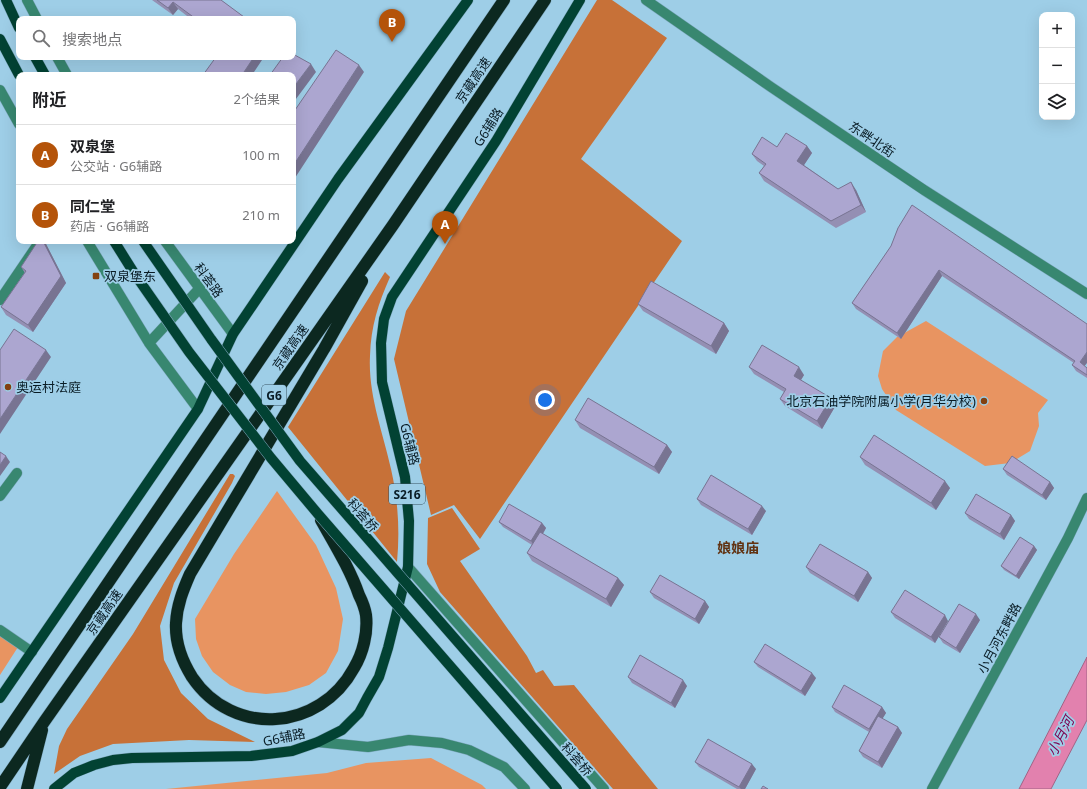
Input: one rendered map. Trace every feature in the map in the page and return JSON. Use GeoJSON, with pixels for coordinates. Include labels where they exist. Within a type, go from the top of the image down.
{"type":"FeatureCollection","features":[{"type":"Feature","properties":{"kind":"highway","name":"京藏高速"},"geometry":{"type":"LineString","coordinates":[[0,787],[393,225],[545,0]]}},
{"type":"Feature","properties":{"kind":"highway","name":"京藏高速"},"geometry":{"type":"LineString","coordinates":[[0,742],[501,3]]}},
{"type":"Feature","properties":{"kind":"highway"},"geometry":{"type":"LineString","coordinates":[[318,514],[352,576],[366,615],[365,639],[359,660],[350,675],[337,690],[318,707],[308,712],[272,720],[251,718],[229,710],[214,701],[198,686],[186,668],[179,649],[176,624],[180,596],[190,574],[324,349],[393,225]]}},
{"type":"Feature","properties":{"kind":"highway"},"geometry":{"type":"LineString","coordinates":[[27,789],[44,722]]}},
{"type":"Feature","properties":{"kind":"highway"},"geometry":{"type":"LineString","coordinates":[[0,736],[12,724]]}},
{"type":"Feature","properties":{"kind":"main road"},"geometry":{"type":"LineString","coordinates":[[6,0],[16,22]]}},
{"type":"Feature","properties":{"kind":"main road"},"geometry":{"type":"LineString","coordinates":[[296,241],[338,179],[468,0]]}},
{"type":"Feature","properties":{"kind":"main road","name":"G6辅路"},"geometry":{"type":"LineString","coordinates":[[54,789],[74,773],[94,765],[113,760],[132,758],[257,755],[292,751],[318,742],[342,730],[358,713],[379,677],[388,648],[408,568],[409,521],[405,478],[382,382],[381,343],[384,319],[392,297],[496,141],[580,0]]}},
{"type":"Feature","properties":{"kind":"main road"},"geometry":{"type":"LineString","coordinates":[[2,42],[17,72]]}},
{"type":"Feature","properties":{"kind":"main road"},"geometry":{"type":"LineString","coordinates":[[36,60],[42,72]]}},
{"type":"Feature","properties":{"kind":"main road"},"geometry":{"type":"LineString","coordinates":[[116,244],[134,273],[189,352],[271,458],[557,789]]}},
{"type":"Feature","properties":{"kind":"main road","name":"科荟桥"},"geometry":{"type":"LineString","coordinates":[[145,244],[210,339],[300,461],[586,789]]}},
{"type":"Feature","properties":{"kind":"main road"},"geometry":{"type":"LineString","coordinates":[[0,698],[198,409],[233,334],[294,244]]}},
{"type":"Feature","properties":{"kind":"street"},"geometry":{"type":"LineString","coordinates":[[27,0],[35,16]]}},
{"type":"Feature","properties":{"kind":"street","name":"东畔北街"},"geometry":{"type":"LineString","coordinates":[[646,0],[771,87],[924,190],[1087,294]]}},
{"type":"Feature","properties":{"kind":"street"},"geometry":{"type":"LineString","coordinates":[[59,60],[65,72]]}},
{"type":"Feature","properties":{"kind":"street"},"geometry":{"type":"LineString","coordinates":[[0,90],[16,119]]}},
{"type":"Feature","properties":{"kind":"street"},"geometry":{"type":"LineString","coordinates":[[0,300],[38,244]]}},
{"type":"Feature","properties":{"kind":"street"},"geometry":{"type":"LineString","coordinates":[[89,244],[149,343],[198,409]]}},
{"type":"Feature","properties":{"kind":"street","name":"科荟路"},"geometry":{"type":"LineString","coordinates":[[167,244],[233,334]]}},
{"type":"Feature","properties":{"kind":"street"},"geometry":{"type":"LineString","coordinates":[[149,343],[199,288]]}},
{"type":"Feature","properties":{"kind":"street"},"geometry":{"type":"LineString","coordinates":[[0,496],[17,473]]}},
{"type":"Feature","properties":{"kind":"street","name":"小月河东畔路"},"geometry":{"type":"LineString","coordinates":[[932,789],[1064,545],[1087,498]]}},
{"type":"Feature","properties":{"kind":"street"},"geometry":{"type":"LineString","coordinates":[[408,568],[604,789]]}},
{"type":"Feature","properties":{"kind":"street"},"geometry":{"type":"LineString","coordinates":[[0,630],[32,652]]}},
{"type":"Feature","properties":{"kind":"street"},"geometry":{"type":"LineString","coordinates":[[318,742],[368,747],[409,740],[442,743],[469,750],[504,768],[525,789]]}},
{"type":"Feature","properties":{"kind":"shaded area"},"geometry":{"type":"Polygon","coordinates":[[[597,0],[612,0],[667,38],[581,159],[682,241],[480,539],[454,505],[431,515],[394,359],[406,311],[597,0]]]}},
{"type":"Feature","properties":{"kind":"shaded area"},"geometry":{"type":"Polygon","coordinates":[[[385,272],[390,277],[379,306],[374,325],[370,356],[370,371],[371,385],[395,492],[398,515],[397,562],[288,427],[385,272]]]}},
{"type":"Feature","properties":{"kind":"shaded area"},"geometry":{"type":"Polygon","coordinates":[[[926,321],[1048,400],[1038,413],[1039,426],[1030,451],[1010,463],[985,466],[896,410],[882,389],[878,376],[883,351],[897,337],[926,321]]]}},
{"type":"Feature","properties":{"kind":"shaded area"},"geometry":{"type":"Polygon","coordinates":[[[230,474],[235,476],[232,483],[174,583],[160,626],[164,660],[181,693],[208,719],[255,742],[189,740],[113,744],[80,756],[54,774],[59,746],[67,729],[133,634],[230,474]]]}},
{"type":"Feature","properties":{"kind":"shaded area"},"geometry":{"type":"Polygon","coordinates":[[[277,491],[316,545],[336,588],[343,619],[338,651],[326,673],[309,685],[286,692],[266,694],[246,692],[230,685],[213,672],[202,656],[196,639],[195,619],[234,554],[277,491]]]}},
{"type":"Feature","properties":{"kind":"shaded area"},"geometry":{"type":"Polygon","coordinates":[[[452,508],[480,549],[460,561],[527,656],[536,673],[543,670],[554,686],[574,685],[658,789],[613,789],[440,592],[427,564],[428,518],[452,508]]]}},
{"type":"Feature","properties":{"kind":"shaded area"},"geometry":{"type":"Polygon","coordinates":[[[0,635],[18,647],[0,675],[0,635]]]}},
{"type":"Feature","properties":{"kind":"shaded area"},"geometry":{"type":"Polygon","coordinates":[[[431,758],[482,785],[486,789],[166,789],[327,773],[366,763],[431,758]]]}},
{"type":"Feature","properties":{"kind":"water","name":"小月河"},"geometry":{"type":"Polygon","coordinates":[[[1087,657],[1087,720],[1051,789],[1019,789],[1087,657]]]}},
{"type":"Feature","properties":{"kind":"building"},"geometry":{"type":"Polygon","coordinates":[[[157,0],[221,0],[243,16],[192,16],[173,2],[168,8],[157,0]]]}},
{"type":"Feature","properties":{"kind":"building"},"geometry":{"type":"Polygon","coordinates":[[[336,50],[359,65],[296,161],[296,109],[336,50]]]}},
{"type":"Feature","properties":{"kind":"building"},"geometry":{"type":"Polygon","coordinates":[[[296,56],[311,64],[296,84],[296,72],[272,72],[281,60],[296,60],[296,56]]]}},
{"type":"Feature","properties":{"kind":"building"},"geometry":{"type":"Polygon","coordinates":[[[214,60],[252,60],[244,72],[205,72],[214,60]]]}},
{"type":"Feature","properties":{"kind":"building"},"geometry":{"type":"Polygon","coordinates":[[[786,133],[807,146],[797,161],[838,189],[851,182],[861,205],[831,221],[759,173],[766,164],[752,154],[762,137],[777,147],[786,133]]]}},
{"type":"Feature","properties":{"kind":"building"},"geometry":{"type":"Polygon","coordinates":[[[912,205],[1087,324],[1087,352],[1080,362],[1087,368],[1087,375],[1072,365],[1075,361],[939,270],[897,333],[852,303],[891,246],[898,228],[912,205]]]}},
{"type":"Feature","properties":{"kind":"building"},"geometry":{"type":"Polygon","coordinates":[[[36,244],[45,244],[61,276],[28,325],[1,307],[26,271],[21,267],[36,244]]]}},
{"type":"Feature","properties":{"kind":"building"},"geometry":{"type":"Polygon","coordinates":[[[651,281],[724,323],[711,346],[638,304],[651,281]]]}},
{"type":"Feature","properties":{"kind":"building"},"geometry":{"type":"Polygon","coordinates":[[[14,329],[46,350],[0,419],[0,350],[14,329]]]}},
{"type":"Feature","properties":{"kind":"building"},"geometry":{"type":"Polygon","coordinates":[[[762,345],[799,367],[794,376],[831,398],[817,421],[780,399],[786,389],[749,367],[762,345]]]}},
{"type":"Feature","properties":{"kind":"building"},"geometry":{"type":"Polygon","coordinates":[[[588,398],[667,445],[654,467],[575,420],[588,398]]]}},
{"type":"Feature","properties":{"kind":"building"},"geometry":{"type":"Polygon","coordinates":[[[874,435],[945,481],[931,503],[860,457],[874,435]]]}},
{"type":"Feature","properties":{"kind":"building"},"geometry":{"type":"Polygon","coordinates":[[[0,452],[6,456],[0,465],[0,452]]]}},
{"type":"Feature","properties":{"kind":"building"},"geometry":{"type":"Polygon","coordinates":[[[1012,456],[1050,482],[1042,495],[1003,469],[1012,456]]]}},
{"type":"Feature","properties":{"kind":"building"},"geometry":{"type":"Polygon","coordinates":[[[711,475],[762,506],[748,529],[697,499],[711,475]]]}},
{"type":"Feature","properties":{"kind":"building"},"geometry":{"type":"Polygon","coordinates":[[[976,494],[1011,515],[1000,534],[965,513],[976,494]]]}},
{"type":"Feature","properties":{"kind":"building"},"geometry":{"type":"Polygon","coordinates":[[[509,504],[542,523],[531,541],[499,522],[509,504]]]}},
{"type":"Feature","properties":{"kind":"building"},"geometry":{"type":"Polygon","coordinates":[[[540,532],[618,578],[606,599],[527,553],[540,532]]]}},
{"type":"Feature","properties":{"kind":"building"},"geometry":{"type":"Polygon","coordinates":[[[1020,537],[1034,546],[1016,576],[1001,566],[1020,537]]]}},
{"type":"Feature","properties":{"kind":"building"},"geometry":{"type":"Polygon","coordinates":[[[820,544],[868,572],[854,596],[806,567],[820,544]]]}},
{"type":"Feature","properties":{"kind":"building"},"geometry":{"type":"Polygon","coordinates":[[[660,575],[705,601],[695,619],[650,592],[660,575]]]}},
{"type":"Feature","properties":{"kind":"building"},"geometry":{"type":"Polygon","coordinates":[[[905,590],[945,615],[931,637],[891,612],[905,590]]]}},
{"type":"Feature","properties":{"kind":"building"},"geometry":{"type":"Polygon","coordinates":[[[959,604],[976,614],[956,648],[939,637],[959,604]]]}},
{"type":"Feature","properties":{"kind":"building"},"geometry":{"type":"Polygon","coordinates":[[[765,644],[812,673],[801,691],[754,662],[765,644]]]}},
{"type":"Feature","properties":{"kind":"building"},"geometry":{"type":"Polygon","coordinates":[[[640,655],[683,680],[671,703],[628,677],[640,655]]]}},
{"type":"Feature","properties":{"kind":"building"},"geometry":{"type":"Polygon","coordinates":[[[844,685],[882,707],[869,729],[832,707],[844,685]]]}},
{"type":"Feature","properties":{"kind":"building"},"geometry":{"type":"Polygon","coordinates":[[[878,716],[898,727],[878,762],[859,751],[878,716]]]}},
{"type":"Feature","properties":{"kind":"building"},"geometry":{"type":"Polygon","coordinates":[[[708,739],[752,764],[739,787],[695,762],[708,739]]]}},
{"type":"Feature","properties":{"kind":"building"},"geometry":{"type":"Polygon","coordinates":[[[763,786],[768,789],[761,789],[763,786]]]}},
{"type":"Feature","properties":{"kind":"place","name":"同仁堂"},"geometry":{"type":"Point","coordinates":[392,42]}},
{"type":"Feature","properties":{"kind":"place","name":"双泉堡"},"geometry":{"type":"Point","coordinates":[445,244]}},
{"type":"Feature","properties":{"kind":"place","name":"双泉堡东"},"geometry":{"type":"Point","coordinates":[96,276]}},
{"type":"Feature","properties":{"kind":"place","name":"奥运村法庭"},"geometry":{"type":"Point","coordinates":[8,387]}},
{"type":"Feature","properties":{"kind":"place","name":"北京石油学院附属小学(月华分校)"},"geometry":{"type":"Point","coordinates":[984,401]}},
{"type":"Feature","properties":{"kind":"district","name":"娘娘庙"},"geometry":{"type":"Point","coordinates":[738,547]}}]}
